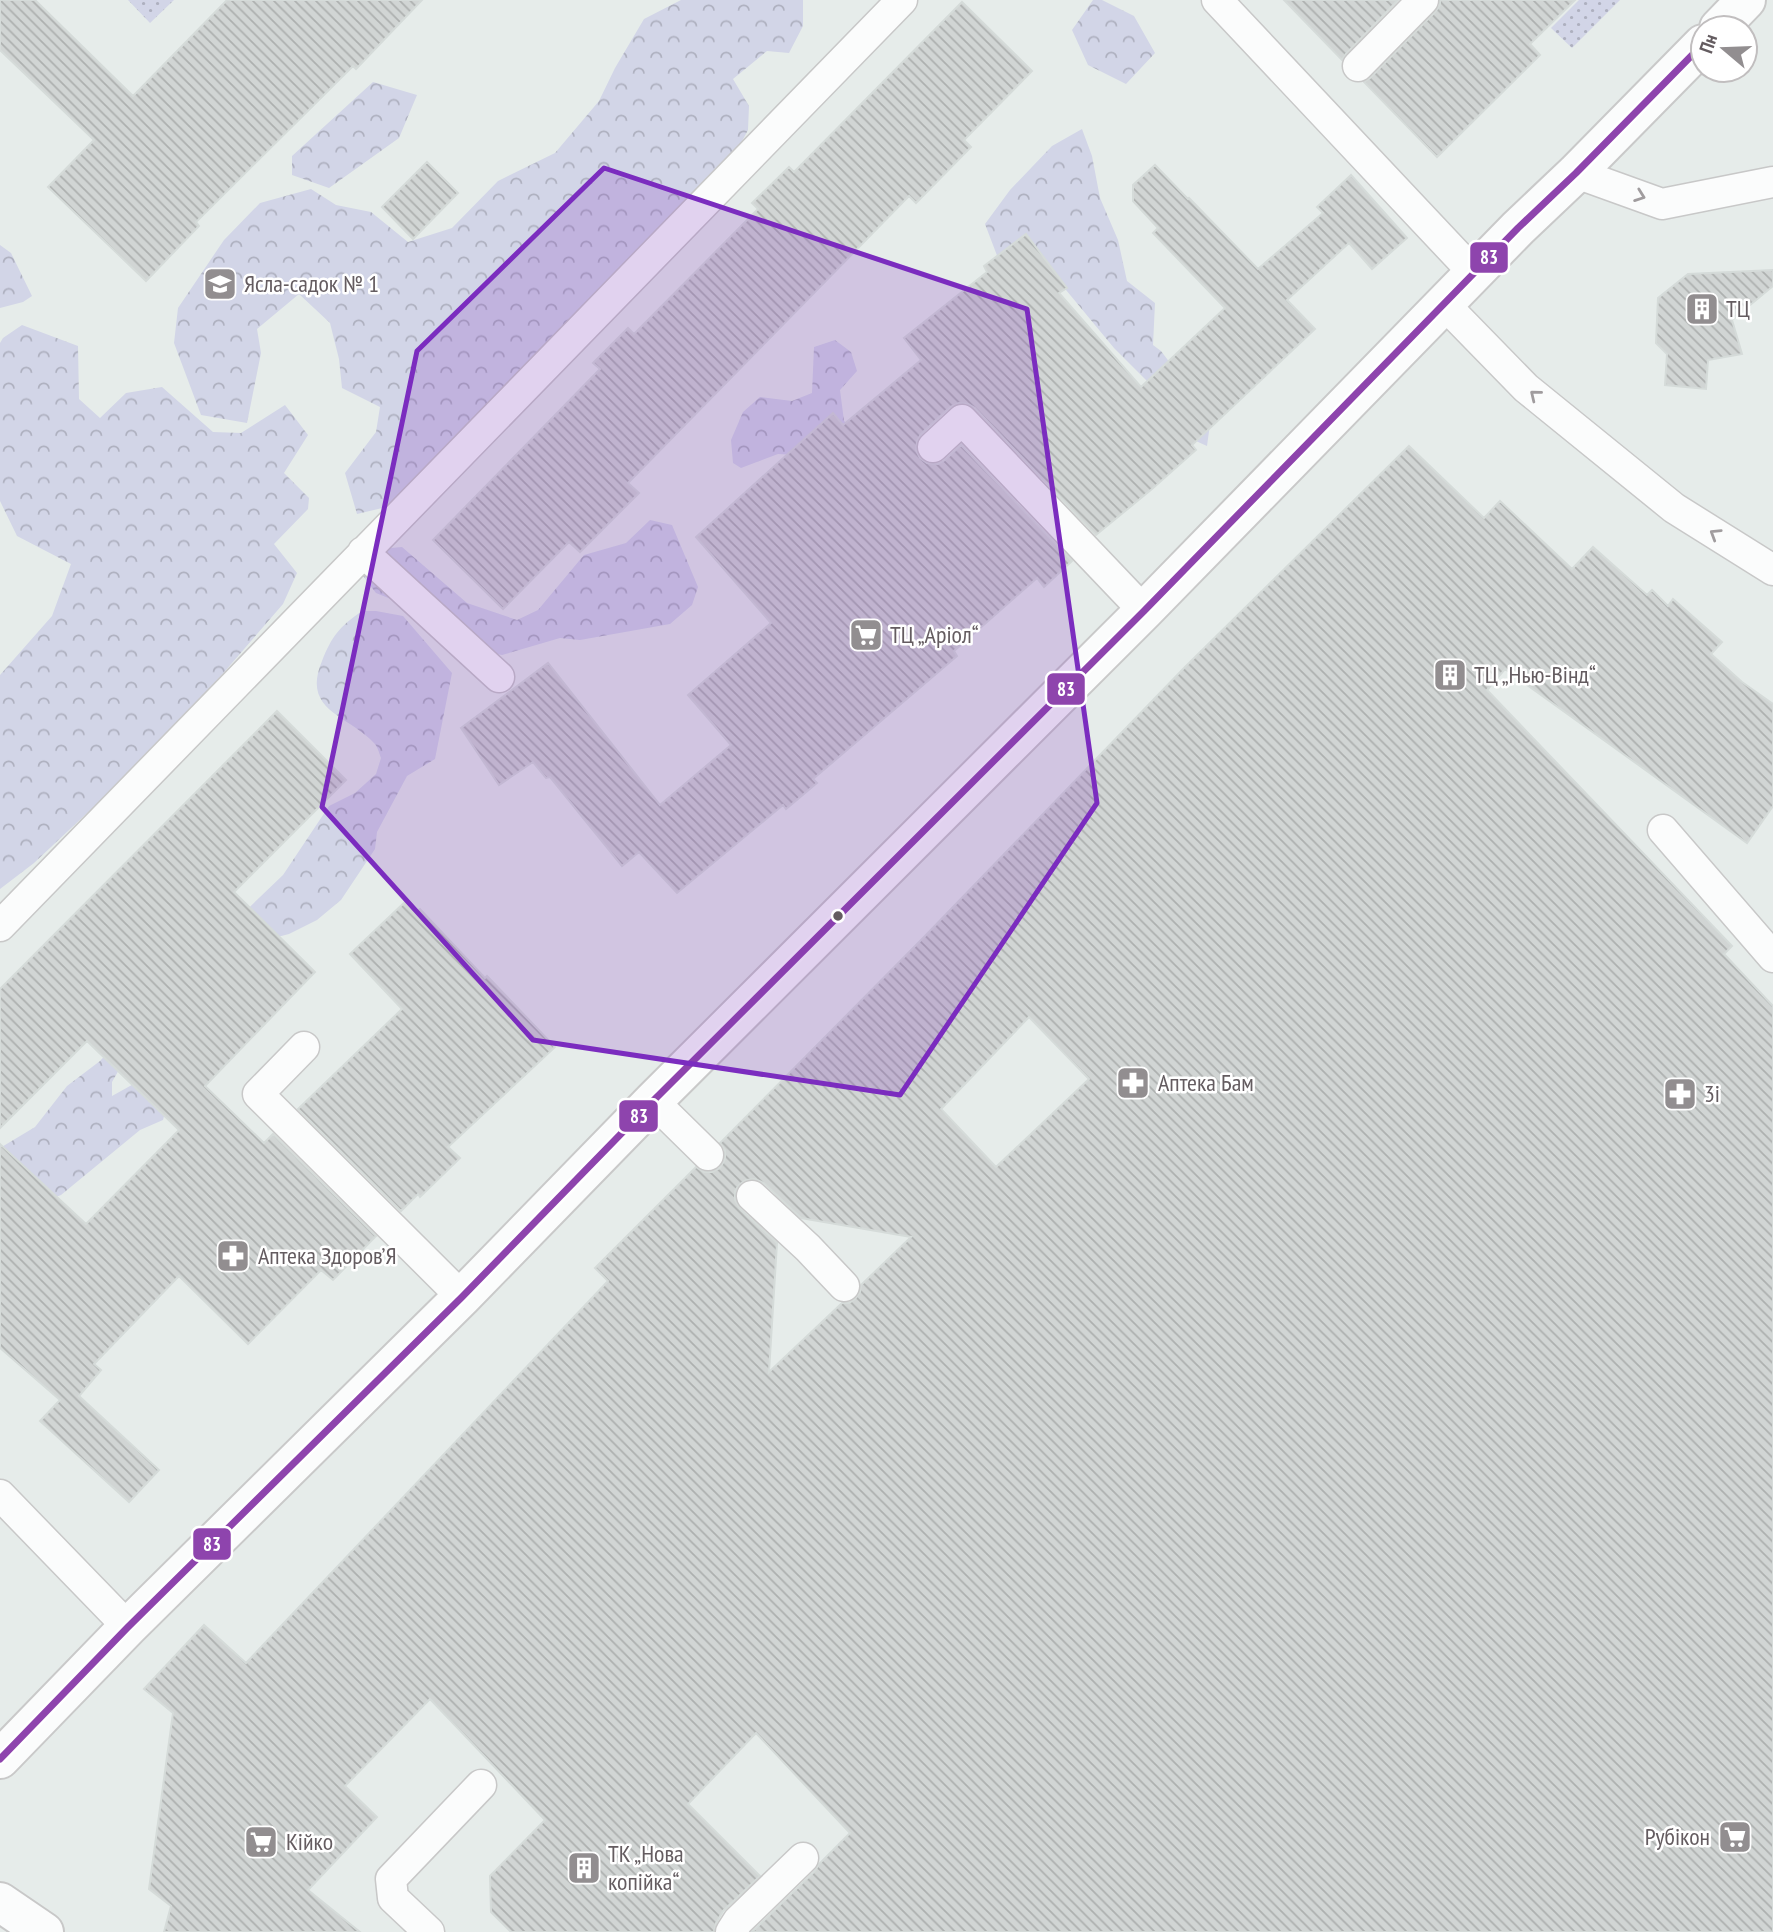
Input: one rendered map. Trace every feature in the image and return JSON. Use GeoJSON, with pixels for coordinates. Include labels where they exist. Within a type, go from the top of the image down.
{"type":"FeatureCollection","features":[{"type":"Feature","properties":{"kind":"main road"},"geometry":{"type":"LineString","coordinates":[[1732,14],[1746,0]]}},
{"type":"Feature","properties":{"kind":"main road"},"geometry":{"type":"LineString","coordinates":[[0,1759],[128,1627],[462,1297],[653,1101],[1144,611],[1474,273],[1689,58]]}},
{"type":"Feature","properties":{"kind":"main road"},"geometry":{"type":"LineString","coordinates":[[0,1902],[44,1932]]}},
{"type":"Feature","properties":{"kind":"lane"},"geometry":{"type":"LineString","coordinates":[[0,926],[902,0]]}},
{"type":"Feature","properties":{"kind":"lane"},"geometry":{"type":"LineString","coordinates":[[1217,0],[1474,273]]}},
{"type":"Feature","properties":{"kind":"lane"},"geometry":{"type":"LineString","coordinates":[[1358,66],[1423,0]]}},
{"type":"Feature","properties":{"kind":"lane"},"geometry":{"type":"LineString","coordinates":[[1576,173],[1662,204],[1773,182]]}},
{"type":"Feature","properties":{"kind":"lane"},"geometry":{"type":"LineString","coordinates":[[1444,304],[1527,387],[1674,508],[1773,570]]}},
{"type":"Feature","properties":{"kind":"lane"},"geometry":{"type":"LineString","coordinates":[[933,447],[962,420],[1144,611]]}},
{"type":"Feature","properties":{"kind":"lane"},"geometry":{"type":"LineString","coordinates":[[363,552],[499,677]]}},
{"type":"Feature","properties":{"kind":"lane"},"geometry":{"type":"LineString","coordinates":[[1663,830],[1773,957]]}},
{"type":"Feature","properties":{"kind":"lane"},"geometry":{"type":"LineString","coordinates":[[304,1047],[258,1094],[462,1297]]}},
{"type":"Feature","properties":{"kind":"lane"},"geometry":{"type":"LineString","coordinates":[[653,1101],[708,1155]]}},
{"type":"Feature","properties":{"kind":"lane"},"geometry":{"type":"LineString","coordinates":[[752,1196],[844,1286]]}},
{"type":"Feature","properties":{"kind":"lane"},"geometry":{"type":"LineString","coordinates":[[0,1495],[128,1627]]}},
{"type":"Feature","properties":{"kind":"lane"},"geometry":{"type":"LineString","coordinates":[[429,1932],[393,1898],[391,1879],[481,1785]]}},
{"type":"Feature","properties":{"kind":"lane"},"geometry":{"type":"LineString","coordinates":[[731,1932],[738,1921],[803,1858]]}},
{"type":"Feature","properties":{"kind":"highlighted area"},"geometry":{"type":"Polygon","coordinates":[[[604,168],[1027,309],[1097,803],[900,1095],[533,1040],[322,807],[417,351],[604,168]]]}},
{"type":"Feature","properties":{"kind":"green space"},"geometry":{"type":"Polygon","coordinates":[[[128,0],[174,0],[150,23],[128,0]]]}},
{"type":"Feature","properties":{"kind":"green space"},"geometry":{"type":"Polygon","coordinates":[[[681,0],[803,0],[803,26],[789,53],[767,51],[733,79],[749,106],[748,130],[728,167],[395,505],[357,514],[345,473],[376,432],[380,407],[342,388],[339,359],[330,323],[299,294],[257,329],[261,353],[247,423],[201,415],[174,343],[178,308],[224,240],[260,203],[311,189],[336,205],[371,212],[408,242],[452,228],[498,181],[555,153],[599,101],[644,19],[681,0]]]}},
{"type":"Feature","properties":{"kind":"green space"},"geometry":{"type":"Polygon","coordinates":[[[1093,0],[1102,0],[1134,16],[1155,53],[1126,84],[1088,65],[1072,30],[1093,0]]]}},
{"type":"Feature","properties":{"kind":"green space"},"geometry":{"type":"Polygon","coordinates":[[[1579,0],[1620,0],[1572,48],[1551,28],[1579,0]]]}},
{"type":"Feature","properties":{"kind":"green space"},"geometry":{"type":"Polygon","coordinates":[[[373,82],[417,95],[399,138],[329,188],[292,175],[292,156],[373,82]]]}},
{"type":"Feature","properties":{"kind":"green space"},"geometry":{"type":"Polygon","coordinates":[[[1082,129],[1092,156],[1100,198],[1118,240],[1127,281],[1155,303],[1153,345],[1161,351],[1211,417],[1207,446],[1187,437],[1170,404],[1114,348],[1047,267],[1001,266],[985,224],[1010,190],[1052,146],[1082,129]]]}},
{"type":"Feature","properties":{"kind":"green space"},"geometry":{"type":"Polygon","coordinates":[[[0,245],[11,253],[32,296],[23,302],[0,308],[0,245]]]}},
{"type":"Feature","properties":{"kind":"green space"},"geometry":{"type":"Polygon","coordinates":[[[22,325],[78,346],[79,399],[100,418],[126,393],[162,387],[213,432],[241,433],[285,405],[308,435],[284,473],[309,498],[308,509],[274,544],[297,573],[283,604],[168,737],[34,863],[0,889],[0,675],[52,616],[71,564],[17,536],[0,501],[0,343],[22,325]]]}},
{"type":"Feature","properties":{"kind":"green space"},"geometry":{"type":"Polygon","coordinates":[[[835,340],[851,352],[857,371],[840,390],[844,421],[890,460],[778,454],[741,468],[733,463],[731,440],[743,412],[760,397],[792,401],[812,393],[814,347],[835,340]]]}},
{"type":"Feature","properties":{"kind":"green space"},"geometry":{"type":"Polygon","coordinates":[[[650,520],[672,525],[698,587],[692,605],[670,624],[580,640],[560,638],[502,655],[484,652],[423,612],[376,593],[363,576],[380,549],[402,547],[467,603],[517,620],[538,610],[584,555],[626,543],[650,520]]]}},
{"type":"Feature","properties":{"kind":"green space"},"geometry":{"type":"Polygon","coordinates":[[[362,611],[403,616],[452,673],[435,759],[407,776],[377,832],[375,849],[341,900],[317,920],[289,934],[258,942],[120,1068],[112,1082],[112,1096],[148,1076],[171,1090],[163,1120],[140,1130],[61,1195],[9,1216],[0,1148],[35,1127],[67,1086],[100,1061],[184,970],[283,875],[329,806],[355,793],[376,774],[381,758],[375,745],[363,733],[330,710],[322,702],[318,691],[317,678],[329,645],[342,627],[362,611]]]}},
{"type":"Feature","properties":{"kind":"building"},"geometry":{"type":"Polygon","coordinates":[[[0,0],[35,0],[133,96],[227,0],[422,0],[356,69],[353,66],[196,222],[199,226],[146,281],[48,187],[94,140],[0,50],[0,0]]]}},
{"type":"Feature","properties":{"kind":"building"},"geometry":{"type":"Polygon","coordinates":[[[1284,0],[1398,0],[1342,60],[1284,0]]]}},
{"type":"Feature","properties":{"kind":"building"},"geometry":{"type":"Polygon","coordinates":[[[1440,0],[1575,0],[1530,44],[1540,55],[1437,157],[1364,82],[1435,12],[1440,0]]]}},
{"type":"Feature","properties":{"kind":"building"},"geometry":{"type":"Polygon","coordinates":[[[962,2],[1032,71],[964,140],[971,147],[916,203],[909,196],[628,483],[639,493],[580,552],[569,542],[503,609],[433,540],[600,369],[593,363],[628,328],[634,334],[758,209],[752,203],[789,167],[794,172],[962,2]]]}},
{"type":"Feature","properties":{"kind":"building"},"geometry":{"type":"Polygon","coordinates":[[[427,162],[458,193],[413,239],[382,207],[427,162]]]}},
{"type":"Feature","properties":{"kind":"building"},"geometry":{"type":"Polygon","coordinates":[[[1155,165],[1258,269],[1323,213],[1317,207],[1351,175],[1407,238],[1372,269],[1349,243],[1287,300],[1315,329],[1192,445],[1196,450],[1096,535],[975,408],[959,403],[950,407],[921,434],[916,450],[920,458],[927,463],[938,464],[961,445],[1072,561],[1044,587],[1037,578],[954,651],[957,656],[813,779],[817,783],[786,809],[783,805],[677,893],[639,852],[622,866],[550,777],[546,778],[533,762],[499,785],[461,728],[548,663],[660,805],[731,745],[688,695],[771,623],[696,537],[833,413],[843,425],[921,360],[904,338],[987,272],[984,266],[1026,234],[1067,288],[1059,293],[1141,387],[1225,308],[1153,233],[1158,228],[1133,201],[1133,185],[1155,165]]]}},
{"type":"Feature","properties":{"kind":"building","name":"ТЦ"},"geometry":{"type":"Polygon","coordinates":[[[1773,270],[1773,286],[1732,320],[1742,354],[1708,360],[1706,389],[1665,385],[1667,354],[1656,343],[1658,298],[1688,274],[1773,270]]]}},
{"type":"Feature","properties":{"kind":"building"},"geometry":{"type":"Polygon","coordinates":[[[1409,446],[1484,518],[1500,501],[1572,569],[1593,547],[1647,595],[1652,590],[1668,606],[1673,599],[1722,642],[1711,654],[1742,682],[1773,704],[1773,806],[1747,843],[1505,669],[1487,690],[1732,946],[1724,954],[1773,1006],[1773,1932],[752,1932],[850,1833],[756,1733],[688,1804],[760,1876],[723,1911],[714,1932],[511,1932],[491,1912],[490,1876],[545,1820],[430,1699],[345,1786],[377,1817],[308,1890],[360,1932],[164,1932],[171,1906],[149,1889],[173,1713],[144,1689],[204,1625],[246,1663],[608,1281],[595,1268],[696,1167],[704,1172],[720,1168],[725,1159],[725,1150],[720,1143],[1184,668],[1409,446]],[[1029,1017],[941,1109],[996,1167],[1089,1079],[1029,1017]],[[755,1179],[746,1180],[739,1185],[735,1191],[735,1200],[740,1209],[777,1243],[769,1372],[842,1303],[855,1299],[861,1285],[911,1237],[801,1218],[764,1183],[755,1179]]]}},
{"type":"Feature","properties":{"kind":"building"},"geometry":{"type":"Polygon","coordinates":[[[277,711],[346,780],[234,892],[315,972],[205,1086],[264,1143],[273,1134],[376,1236],[333,1280],[321,1270],[248,1344],[179,1276],[94,1364],[101,1370],[79,1396],[159,1470],[129,1502],[40,1421],[60,1400],[0,1348],[0,1144],[86,1224],[179,1130],[87,1041],[0,1128],[0,989],[277,711]]]}},
{"type":"Feature","properties":{"kind":"building"},"geometry":{"type":"Polygon","coordinates":[[[406,901],[416,912],[420,909],[555,1047],[448,1147],[460,1158],[420,1197],[418,1194],[401,1211],[298,1109],[402,1009],[350,954],[406,901]]]}},
{"type":"Feature","properties":{"kind":"transit line","name":"83"},"geometry":{"type":"LineString","coordinates":[[0,1759],[128,1627],[462,1297],[653,1101],[1144,611],[1518,228],[1689,58]]}},
{"type":"Feature","properties":{"kind":"place","name":"Ясла-садок № 1"},"geometry":{"type":"Point","coordinates":[220,284]}},
{"type":"Feature","properties":{"kind":"place","name":"ТЦ"},"geometry":{"type":"Point","coordinates":[1702,309]}},
{"type":"Feature","properties":{"kind":"place","name":"ТЦ „Аріол“"},"geometry":{"type":"Point","coordinates":[866,635]}},
{"type":"Feature","properties":{"kind":"place","name":"ТЦ „Нью-Вінд“"},"geometry":{"type":"Point","coordinates":[1450,675]}},
{"type":"Feature","properties":{"kind":"place","name":"Аптека Бам"},"geometry":{"type":"Point","coordinates":[1133,1083]}},
{"type":"Feature","properties":{"kind":"place","name":"3і"},"geometry":{"type":"Point","coordinates":[1680,1094]}},
{"type":"Feature","properties":{"kind":"place","name":"Аптека Здоров’Я"},"geometry":{"type":"Point","coordinates":[233,1256]}},
{"type":"Feature","properties":{"kind":"place","name":"Рубікон"},"geometry":{"type":"Point","coordinates":[1735,1837]}},
{"type":"Feature","properties":{"kind":"place","name":"Кійко"},"geometry":{"type":"Point","coordinates":[261,1842]}},
{"type":"Feature","properties":{"kind":"place","name":"ТК „Нова копійка“"},"geometry":{"type":"Point","coordinates":[584,1868]}}]}
